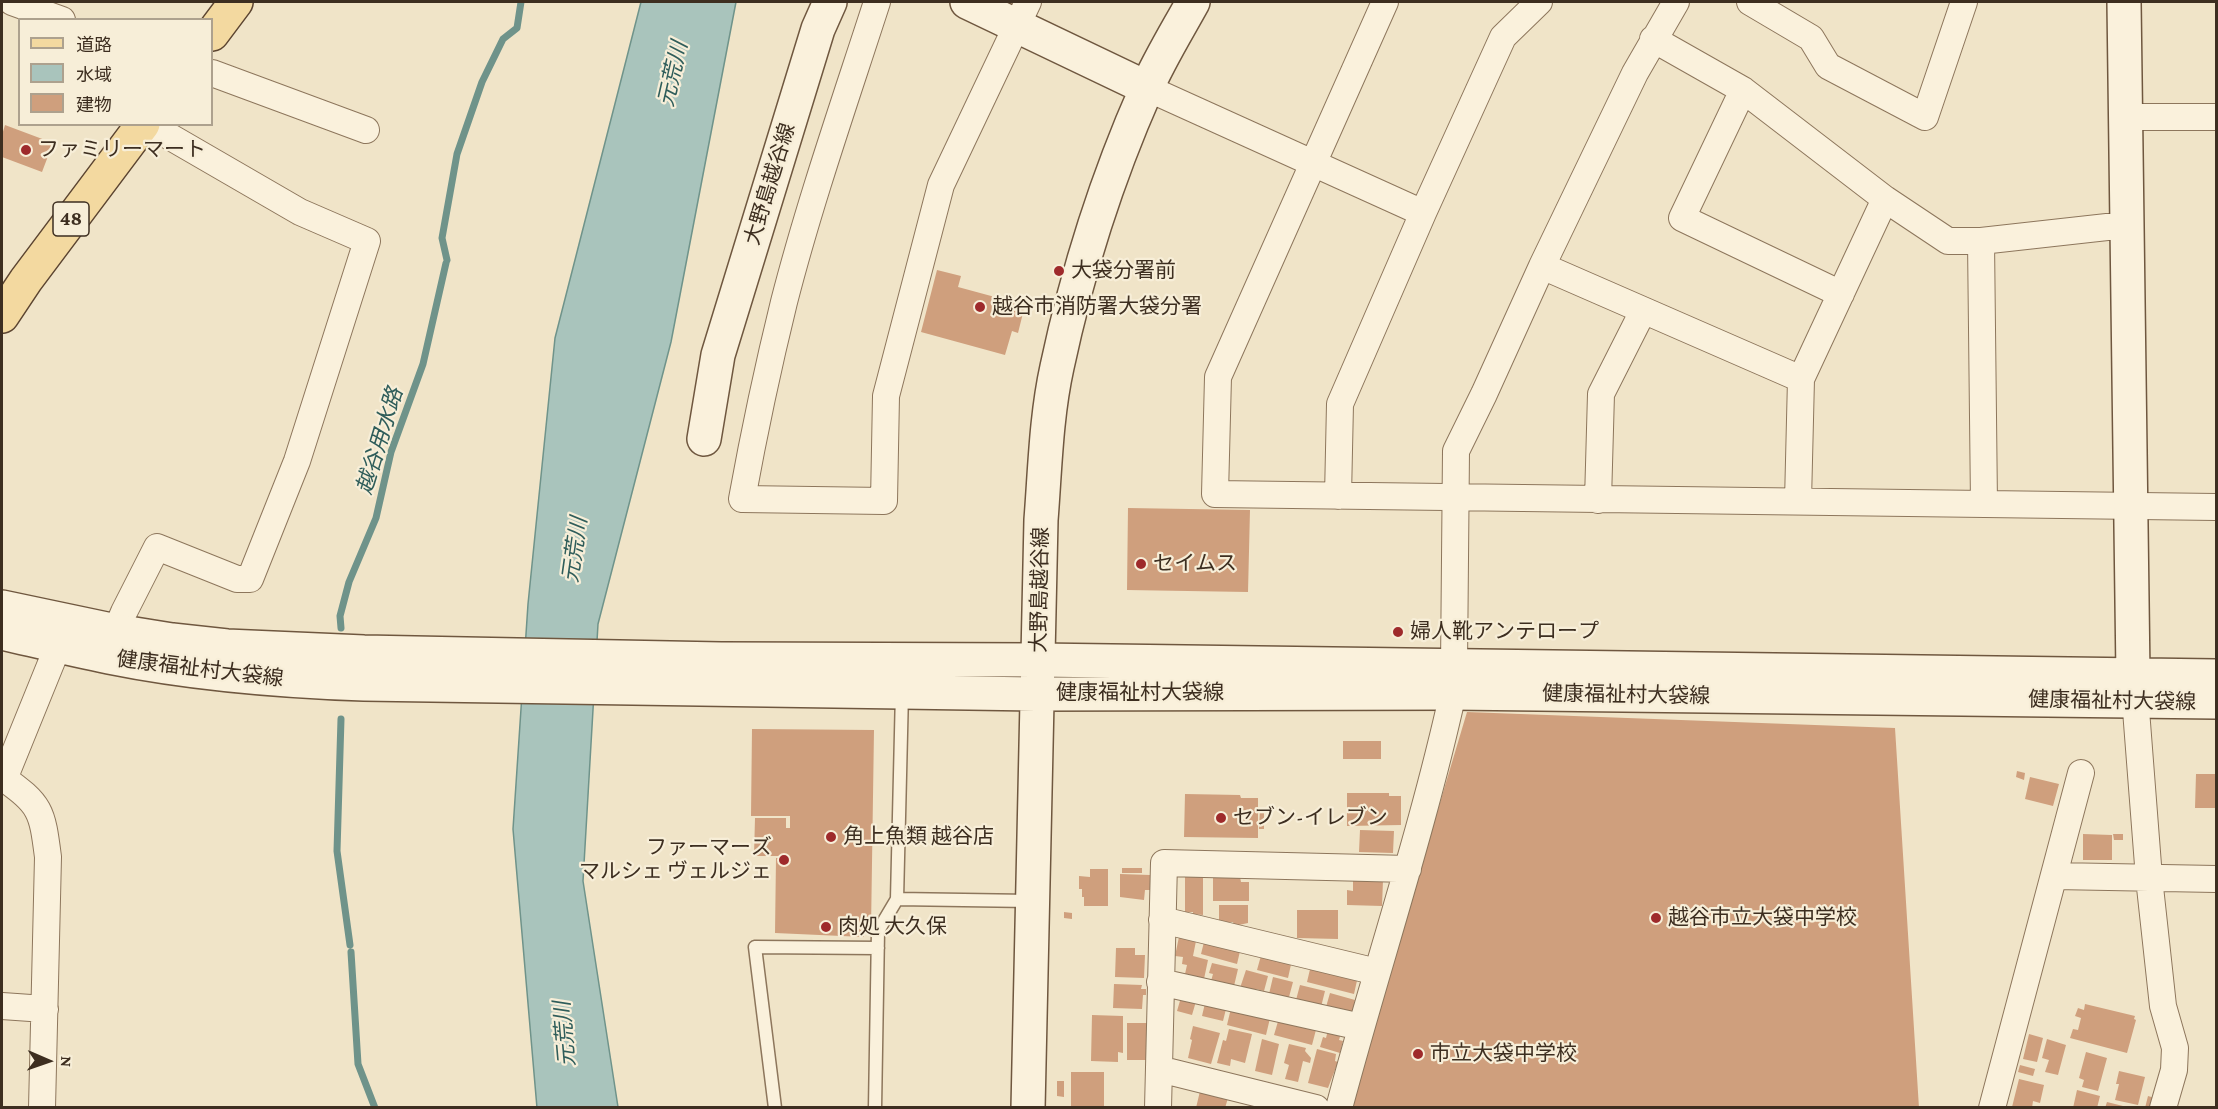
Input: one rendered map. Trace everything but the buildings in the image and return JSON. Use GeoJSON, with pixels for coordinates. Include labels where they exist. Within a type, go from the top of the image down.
{"type":"FeatureCollection","features":[{"type":"Feature","properties":{"kind":"main road"},"geometry":{"type":"LineString","coordinates":[[213,33],[236,2]]}},
{"type":"Feature","properties":{"kind":"main road","name":"48"},"geometry":{"type":"LineString","coordinates":[[2,316],[26,280],[142,126]]}},
{"type":"Feature","properties":{"kind":"street"},"geometry":{"type":"LineString","coordinates":[[12,2],[56,18]]}},
{"type":"Feature","properties":{"kind":"street","name":"大野島越谷線"},"geometry":{"type":"LineString","coordinates":[[704,439],[718,355],[818,29],[830,2]]}},
{"type":"Feature","properties":{"kind":"street"},"geometry":{"type":"LineString","coordinates":[[878,2],[821,178],[785,300],[761,399],[742,499],[884,501],[886,396],[941,185],[1022,13]]}},
{"type":"Feature","properties":{"kind":"street"},"geometry":{"type":"LineString","coordinates":[[967,2],[1022,13],[1147,88],[1423,213]]}},
{"type":"Feature","properties":{"kind":"street","name":"大野島越谷線"},"geometry":{"type":"LineString","coordinates":[[1028,1107],[1041,520],[1047,440],[1056,369],[1071,307],[1117,162],[1147,88],[1193,2]]}},
{"type":"Feature","properties":{"kind":"street"},"geometry":{"type":"LineString","coordinates":[[1385,2],[1218,377],[1215,494],[2217,507]]}},
{"type":"Feature","properties":{"kind":"street"},"geometry":{"type":"LineString","coordinates":[[1338,496],[1340,404],[1503,37],[1539,2]]}},
{"type":"Feature","properties":{"kind":"street"},"geometry":{"type":"LineString","coordinates":[[1339,1107],[1408,869],[1454,680],[1456,451],[1635,73],[1676,2]]}},
{"type":"Feature","properties":{"kind":"street"},"geometry":{"type":"LineString","coordinates":[[1750,2],[1810,38],[1828,66],[1925,117],[1964,2]]}},
{"type":"Feature","properties":{"kind":"street"},"geometry":{"type":"LineString","coordinates":[[2124,2],[2129,506],[2134,688],[2163,1006],[2175,1048],[2174,1070],[2163,1107]]}},
{"type":"Feature","properties":{"kind":"street"},"geometry":{"type":"LineString","coordinates":[[1653,39],[1743,90],[1885,199],[1948,241],[1981,241],[2107,227],[2127,227]]}},
{"type":"Feature","properties":{"kind":"street"},"geometry":{"type":"LineString","coordinates":[[213,73],[366,130]]}},
{"type":"Feature","properties":{"kind":"street"},"geometry":{"type":"LineString","coordinates":[[1743,90],[1682,218],[1841,294]]}},
{"type":"Feature","properties":{"kind":"street"},"geometry":{"type":"LineString","coordinates":[[2125,117],[2217,117]]}},
{"type":"Feature","properties":{"kind":"street"},"geometry":{"type":"LineString","coordinates":[[116,632],[157,547],[237,579],[250,579],[297,461],[367,241],[300,212],[151,126]]}},
{"type":"Feature","properties":{"kind":"street"},"geometry":{"type":"LineString","coordinates":[[1798,501],[1801,379],[1885,199]]}},
{"type":"Feature","properties":{"kind":"street"},"geometry":{"type":"LineString","coordinates":[[1981,241],[1984,504]]}},
{"type":"Feature","properties":{"kind":"street"},"geometry":{"type":"LineString","coordinates":[[1542,266],[1801,379]]}},
{"type":"Feature","properties":{"kind":"street"},"geometry":{"type":"LineString","coordinates":[[1598,500],[1601,394],[1643,311]]}},
{"type":"Feature","properties":{"kind":"street","name":"健康福祉村大袋線"},"geometry":{"type":"LineString","coordinates":[[2,607],[116,632],[227,646],[398,653],[721,673],[902,691],[1036,694],[1454,680]]}},
{"type":"Feature","properties":{"kind":"street","name":"健康福祉村大袋線"},"geometry":{"type":"LineString","coordinates":[[2,633],[110,658],[227,675],[293,681],[402,685],[1038,660],[1454,680],[2134,688],[2217,702]]}},
{"type":"Feature","properties":{"kind":"street"},"geometry":{"type":"LineString","coordinates":[[42,1107],[48,857],[43,817],[27,795],[3,778],[58,646]]}},
{"type":"Feature","properties":{"kind":"street","name":"健康福祉村大袋線"},"geometry":{"type":"LineString","coordinates":[[2134,688],[2217,676]]}},
{"type":"Feature","properties":{"kind":"street"},"geometry":{"type":"LineString","coordinates":[[1992,1107],[2081,773]]}},
{"type":"Feature","properties":{"kind":"street"},"geometry":{"type":"LineString","coordinates":[[1158,1107],[1164,863],[1408,869]]}},
{"type":"Feature","properties":{"kind":"street"},"geometry":{"type":"LineString","coordinates":[[2055,876],[2217,879]]}},
{"type":"Feature","properties":{"kind":"street"},"geometry":{"type":"LineString","coordinates":[[1162,920],[1377,972]]}},
{"type":"Feature","properties":{"kind":"street"},"geometry":{"type":"LineString","coordinates":[[1160,982],[1361,1027]]}},
{"type":"Feature","properties":{"kind":"street"},"geometry":{"type":"LineString","coordinates":[[2,1006],[45,1009]]}},
{"type":"Feature","properties":{"kind":"street"},"geometry":{"type":"LineString","coordinates":[[1159,1069],[1316,1107]]}},
{"type":"Feature","properties":{"kind":"lane"},"geometry":{"type":"LineString","coordinates":[[875,1107],[878,931],[897,899],[902,691]]}},
{"type":"Feature","properties":{"kind":"lane"},"geometry":{"type":"LineString","coordinates":[[897,899],[1032,901]]}},
{"type":"Feature","properties":{"kind":"lane"},"geometry":{"type":"LineString","coordinates":[[775,1107],[755,946],[878,948]]}},
{"type":"Feature","properties":{"kind":"water","name":"元荒川"},"geometry":{"type":"Polygon","coordinates":[[[641,2],[736,2],[671,342],[598,624],[583,881],[618,1107],[537,1108],[513,829],[528,604],[555,338],[641,2]]]}},
{"type":"Feature","properties":{"kind":"waterway","name":"越谷用水路"},"geometry":{"type":"LineString","coordinates":[[447,260],[442,238],[457,154],[482,82],[503,39],[517,28],[521,2]]}},
{"type":"Feature","properties":{"kind":"waterway","name":"越谷用水路"},"geometry":{"type":"LineString","coordinates":[[341,628],[340,616],[349,582],[376,518],[391,452],[423,364],[446,263]]}},
{"type":"Feature","properties":{"kind":"waterway","name":"越谷用水路"},"geometry":{"type":"LineString","coordinates":[[341,719],[337,851],[350,945]]}},
{"type":"Feature","properties":{"kind":"waterway","name":"越谷用水路"},"geometry":{"type":"LineString","coordinates":[[351,952],[358,1064],[375,1108]]}},
{"type":"Feature","properties":{"kind":"place","name":"ファミリーマート"},"geometry":{"type":"Point","coordinates":[26,150]}},
{"type":"Feature","properties":{"kind":"place","name":"大袋分署前"},"geometry":{"type":"Point","coordinates":[1059,271]}},
{"type":"Feature","properties":{"kind":"place","name":"越谷市消防署大袋分署"},"geometry":{"type":"Point","coordinates":[980,307]}},
{"type":"Feature","properties":{"kind":"place","name":"セイムス"},"geometry":{"type":"Point","coordinates":[1141,564]}},
{"type":"Feature","properties":{"kind":"place","name":"婦人靴アンテロープ"},"geometry":{"type":"Point","coordinates":[1398,632]}},
{"type":"Feature","properties":{"kind":"place","name":"セブン-イレブン"},"geometry":{"type":"Point","coordinates":[1221,818]}},
{"type":"Feature","properties":{"kind":"place","name":"角上魚類 越谷店"},"geometry":{"type":"Point","coordinates":[831,837]}},
{"type":"Feature","properties":{"kind":"place","name":"ファーマーズ マルシェ ヴェルジェ"},"geometry":{"type":"Point","coordinates":[784,860]}},
{"type":"Feature","properties":{"kind":"place","name":"越谷市立大袋中学校"},"geometry":{"type":"Point","coordinates":[1656,918]}},
{"type":"Feature","properties":{"kind":"place","name":"肉処 大久保"},"geometry":{"type":"Point","coordinates":[826,927]}},
{"type":"Feature","properties":{"kind":"place","name":"市立大袋中学校"},"geometry":{"type":"Point","coordinates":[1418,1054]}}]}
